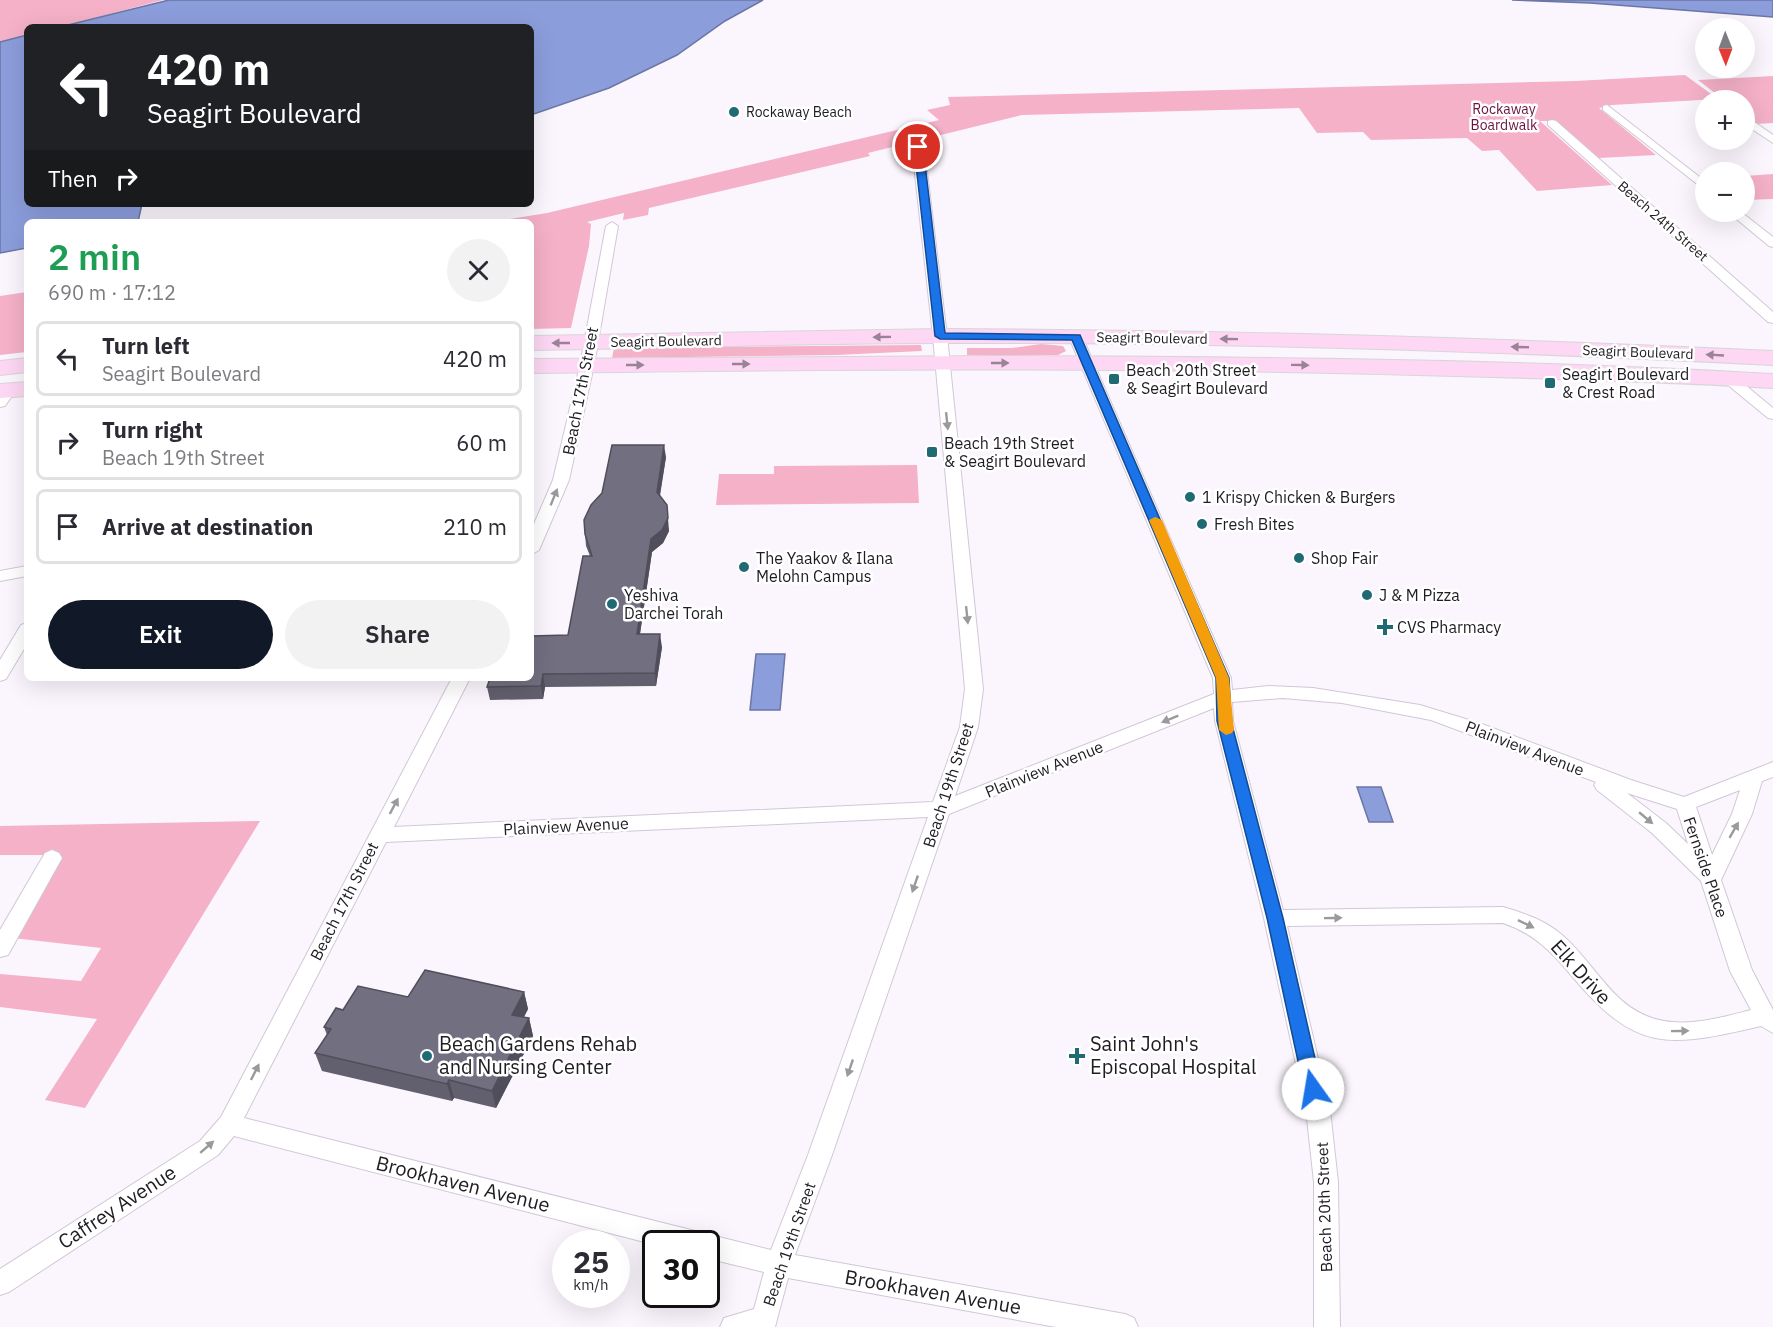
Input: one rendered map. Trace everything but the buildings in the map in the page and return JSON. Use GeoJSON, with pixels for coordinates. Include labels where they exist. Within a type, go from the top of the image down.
{"type":"FeatureCollection","features":[{"type":"Feature","properties":{"kind":"main road","name":"Seagirt Boulevard"},"geometry":{"type":"LineString","coordinates":[[534,343],[940,336],[1076,337],[1466,345],[1773,358]]}},
{"type":"Feature","properties":{"kind":"main road","name":"Seagirt Boulevard"},"geometry":{"type":"LineString","coordinates":[[534,366],[941,363],[1264,364],[1773,381]]}},
{"type":"Feature","properties":{"kind":"main road"},"geometry":{"type":"LineString","coordinates":[[0,368],[24,366]]}},
{"type":"Feature","properties":{"kind":"street"},"geometry":{"type":"LineString","coordinates":[[1607,108],[1695,179]]}},
{"type":"Feature","properties":{"kind":"street","name":"Beach 24th Street"},"geometry":{"type":"LineString","coordinates":[[1552,123],[1773,319]]}},
{"type":"Feature","properties":{"kind":"street"},"geometry":{"type":"LineString","coordinates":[[1755,126],[1773,140]]}},
{"type":"Feature","properties":{"kind":"street","name":"Beach 19th Street"},"geometry":{"type":"LineString","coordinates":[[763,1322],[779,1264],[820,1155],[969,727],[974,689],[940,336],[918,147]]}},
{"type":"Feature","properties":{"kind":"street"},"geometry":{"type":"LineString","coordinates":[[1747,222],[1773,243]]}},
{"type":"Feature","properties":{"kind":"street","name":"Beach 17th Street"},"geometry":{"type":"LineString","coordinates":[[534,543],[561,480],[587,365],[612,226]]}},
{"type":"Feature","properties":{"kind":"street","name":"Beach 20th Street"},"geometry":{"type":"LineString","coordinates":[[1076,337],[1222,678],[1224,721],[1275,918],[1318,1110],[1326,1182],[1327,1327]]}},
{"type":"Feature","properties":{"kind":"street"},"geometry":{"type":"LineString","coordinates":[[1728,378],[1773,415]]}},
{"type":"Feature","properties":{"kind":"street"},"geometry":{"type":"LineString","coordinates":[[0,576],[24,572]]}},
{"type":"Feature","properties":{"kind":"street"},"geometry":{"type":"LineString","coordinates":[[0,675],[24,634]]}},
{"type":"Feature","properties":{"kind":"street","name":"Beach 17th Street"},"geometry":{"type":"LineString","coordinates":[[229,1124],[459,681]]}},
{"type":"Feature","properties":{"kind":"street","name":"Plainview Avenue"},"geometry":{"type":"LineString","coordinates":[[378,835],[941,809],[1224,697],[1250,692],[1304,693],[1373,702],[1442,717],[1512,741],[1582,771],[1685,804]]}},
{"type":"Feature","properties":{"kind":"street","name":"Fernside Place"},"geometry":{"type":"LineString","coordinates":[[1769,1020],[1741,970],[1685,804],[1773,769]]}},
{"type":"Feature","properties":{"kind":"street"},"geometry":{"type":"LineString","coordinates":[[1582,771],[1659,828],[1711,879],[1742,814],[1752,778]]}},
{"type":"Feature","properties":{"kind":"street"},"geometry":{"type":"LineString","coordinates":[[0,950],[52,858]]}},
{"type":"Feature","properties":{"kind":"street","name":"Elk Drive"},"geometry":{"type":"LineString","coordinates":[[1275,918],[1503,915],[1526,921],[1554,940],[1616,1011],[1640,1024],[1665,1031],[1689,1031],[1769,1020]]}},
{"type":"Feature","properties":{"kind":"street","name":"Brookhaven Avenue"},"geometry":{"type":"LineString","coordinates":[[229,1124],[643,1230]]}},
{"type":"Feature","properties":{"kind":"street","name":"Caffrey Avenue"},"geometry":{"type":"LineString","coordinates":[[0,1283],[209,1148],[229,1124]]}},
{"type":"Feature","properties":{"kind":"street","name":"Brookhaven Avenue"},"geometry":{"type":"LineString","coordinates":[[720,1249],[779,1264],[1125,1327]]}},
{"type":"Feature","properties":{"kind":"street"},"geometry":{"type":"LineString","coordinates":[[733,1327],[763,1322]]}},
{"type":"Feature","properties":{"kind":"green space"},"geometry":{"type":"Polygon","coordinates":[[[0,0],[163,0],[71,24],[24,24],[24,36],[0,42],[0,0]]]}},
{"type":"Feature","properties":{"kind":"green space","name":"Rockaway Boardwalk"},"geometry":{"type":"Polygon","coordinates":[[[1685,75],[1706,90],[1695,90],[1695,100],[1612,105],[1599,108],[1656,155],[1599,158],[1551,121],[1540,121],[1612,185],[1537,191],[1499,150],[1482,151],[1467,138],[1371,140],[1363,132],[1317,133],[1299,108],[1022,115],[868,153],[870,156],[649,208],[648,215],[623,220],[624,213],[587,222],[591,224],[589,246],[571,328],[534,329],[534,219],[509,219],[547,213],[939,120],[927,110],[950,105],[948,97],[1576,81],[1685,75]]]}},
{"type":"Feature","properties":{"kind":"green space"},"geometry":{"type":"Polygon","coordinates":[[[1773,76],[1773,123],[1755,123],[1755,90],[1711,90],[1698,80],[1755,78],[1773,76]]]}},
{"type":"Feature","properties":{"kind":"green space"},"geometry":{"type":"Polygon","coordinates":[[[1773,174],[1773,199],[1755,200],[1755,175],[1773,174]]]}},
{"type":"Feature","properties":{"kind":"green space"},"geometry":{"type":"Polygon","coordinates":[[[24,292],[24,352],[0,355],[0,296],[24,292]]]}},
{"type":"Feature","properties":{"kind":"green space"},"geometry":{"type":"Polygon","coordinates":[[[1041,344],[1063,346],[1066,351],[1058,355],[967,355],[967,348],[1012,348],[1041,344]]]}},
{"type":"Feature","properties":{"kind":"green space"},"geometry":{"type":"Polygon","coordinates":[[[921,345],[922,351],[836,355],[612,358],[614,348],[921,345]]]}},
{"type":"Feature","properties":{"kind":"green space"},"geometry":{"type":"Polygon","coordinates":[[[917,465],[919,503],[716,505],[719,474],[774,474],[774,466],[917,465]]]}},
{"type":"Feature","properties":{"kind":"green space"},"geometry":{"type":"Polygon","coordinates":[[[260,821],[85,1108],[45,1100],[97,1019],[0,1007],[0,974],[81,981],[101,948],[13,938],[58,855],[0,855],[0,826],[260,821]]]}},
{"type":"Feature","properties":{"kind":"water"},"geometry":{"type":"Polygon","coordinates":[[[169,0],[763,0],[725,21],[677,55],[609,88],[534,114],[534,24],[72,24],[169,0]]]}},
{"type":"Feature","properties":{"kind":"water"},"geometry":{"type":"Polygon","coordinates":[[[1512,0],[1773,0],[1773,17],[1590,3],[1512,0]]]}},
{"type":"Feature","properties":{"kind":"water"},"geometry":{"type":"Polygon","coordinates":[[[24,36],[24,207],[141,207],[139,219],[24,219],[24,249],[0,253],[0,42],[24,36]]]}},
{"type":"Feature","properties":{"kind":"water"},"geometry":{"type":"Polygon","coordinates":[[[756,654],[785,654],[780,710],[750,710],[756,654]]]}},
{"type":"Feature","properties":{"kind":"water"},"geometry":{"type":"Polygon","coordinates":[[[1357,787],[1381,787],[1393,822],[1369,822],[1357,787]]]}},
{"type":"Feature","properties":{"kind":"slow traffic"},"geometry":{"type":"LineString","coordinates":[[1155,520],[1222,678],[1226,730]]}},
{"type":"Feature","properties":{"kind":"place","name":"Rockaway Beach"},"geometry":{"type":"Point","coordinates":[734,112]}},
{"type":"Feature","properties":{"kind":"place","name":"Beach 20th Street & Seagirt Boulevard"},"geometry":{"type":"Point","coordinates":[1114,379]}},
{"type":"Feature","properties":{"kind":"place","name":"Seagirt Boulevard & Crest Road"},"geometry":{"type":"Point","coordinates":[1550,383]}},
{"type":"Feature","properties":{"kind":"place","name":"Beach 19th Street & Seagirt Boulevard"},"geometry":{"type":"Point","coordinates":[932,452]}},
{"type":"Feature","properties":{"kind":"place","name":"1 Krispy Chicken & Burgers"},"geometry":{"type":"Point","coordinates":[1190,497]}},
{"type":"Feature","properties":{"kind":"place","name":"Fresh Bites"},"geometry":{"type":"Point","coordinates":[1202,524]}},
{"type":"Feature","properties":{"kind":"place","name":"Shop Fair"},"geometry":{"type":"Point","coordinates":[1299,558]}},
{"type":"Feature","properties":{"kind":"place","name":"The Yaakov & Ilana Melohn Campus"},"geometry":{"type":"Point","coordinates":[744,567]}},
{"type":"Feature","properties":{"kind":"place","name":"J & M Pizza"},"geometry":{"type":"Point","coordinates":[1367,595]}},
{"type":"Feature","properties":{"kind":"place","name":"Yeshiva Darchei Torah"},"geometry":{"type":"Point","coordinates":[612,604]}},
{"type":"Feature","properties":{"kind":"place","name":"CVS Pharmacy"},"geometry":{"type":"Point","coordinates":[1385,627]}},
{"type":"Feature","properties":{"kind":"place","name":"Beach Gardens Rehab and Nursing Center"},"geometry":{"type":"Point","coordinates":[427,1056]}},
{"type":"Feature","properties":{"kind":"place","name":"Saint John's Episcopal Hospital"},"geometry":{"type":"Point","coordinates":[1077,1056]}},
{"type":"Feature","properties":{"kind":"route"},"geometry":{"type":"LineString","coordinates":[[918,147],[940,336],[1076,337],[1222,678],[1224,721],[1275,918],[1313,1089]]}}]}
